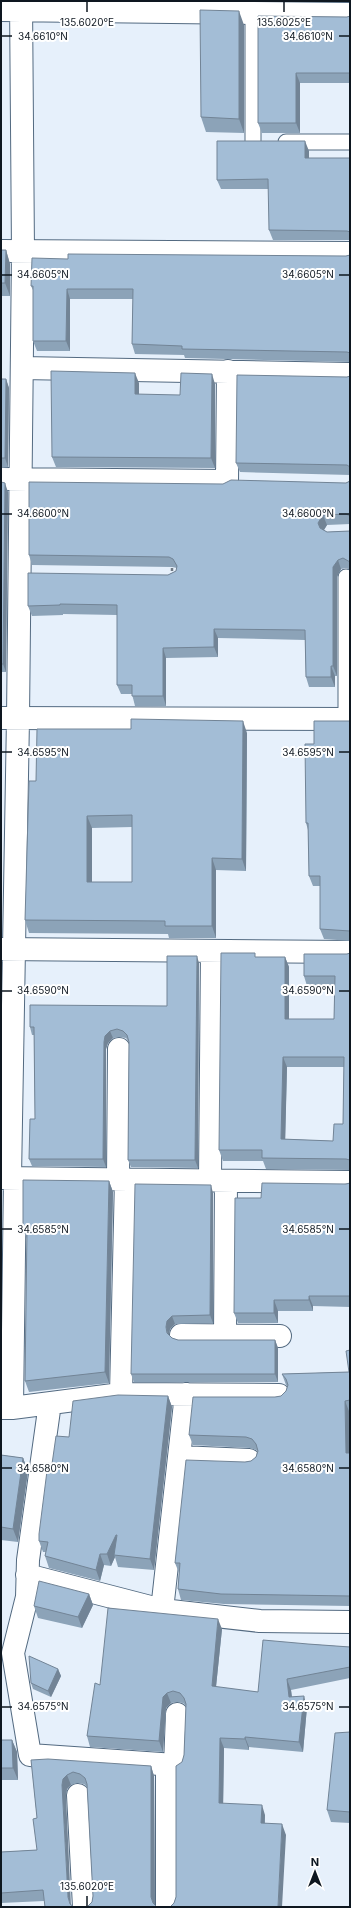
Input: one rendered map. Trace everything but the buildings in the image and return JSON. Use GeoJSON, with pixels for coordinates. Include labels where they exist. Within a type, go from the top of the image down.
{"type":"FeatureCollection","features":[{"type":"Feature","properties":{"kind":"street"},"geometry":{"type":"LineString","coordinates":[[279,1394],[120,1394],[7,1408],[10,718],[27,574],[11,479],[22,368],[23,252],[14,7],[170,6],[350,14]]}},
{"type":"Feature","properties":{"kind":"street"},"geometry":{"type":"LineString","coordinates":[[1,251],[350,253]]}},
{"type":"Feature","properties":{"kind":"street"},"geometry":{"type":"LineString","coordinates":[[22,368],[350,374]]}},
{"type":"Feature","properties":{"kind":"street"},"geometry":{"type":"LineString","coordinates":[[11,479],[234,481],[228,371]]}},
{"type":"Feature","properties":{"kind":"street"},"geometry":{"type":"LineString","coordinates":[[10,718],[348,719]]}},
{"type":"Feature","properties":{"kind":"street"},"geometry":{"type":"LineString","coordinates":[[8,949],[350,952]]}},
{"type":"Feature","properties":{"kind":"street"},"geometry":{"type":"LineString","coordinates":[[212,951],[218,1180],[225,1336]]}},
{"type":"Feature","properties":{"kind":"street"},"geometry":{"type":"LineString","coordinates":[[119,1050],[122,1179],[120,1394]]}},
{"type":"Feature","properties":{"kind":"street"},"geometry":{"type":"LineString","coordinates":[[9,1178],[350,1182]]}},
{"type":"Feature","properties":{"kind":"street"},"geometry":{"type":"LineString","coordinates":[[181,1335],[280,1336]]}},
{"type":"Feature","properties":{"kind":"street"},"geometry":{"type":"LineString","coordinates":[[162,1610],[186,1394]]}},
{"type":"Feature","properties":{"kind":"street"},"geometry":{"type":"LineString","coordinates":[[50,1403],[28,1560],[27,1597],[7,1653],[30,1755],[175,1765],[176,1714]]}},
{"type":"Feature","properties":{"kind":"street"},"geometry":{"type":"LineString","coordinates":[[179,1457],[249,1460]]}},
{"type":"Feature","properties":{"kind":"street"},"geometry":{"type":"LineString","coordinates":[[27,1575],[162,1610],[260,1621],[350,1622]]}},
{"type":"Feature","properties":{"kind":"street"},"geometry":{"type":"LineString","coordinates":[[167,1765],[167,1907]]}},
{"type":"Feature","properties":{"kind":"street"},"geometry":{"type":"LineString","coordinates":[[78,1795],[84,1907]]}},
{"type":"Feature","properties":{"kind":"lane"},"geometry":{"type":"LineString","coordinates":[[262,9],[259,142],[350,142]]}},
{"type":"Feature","properties":{"kind":"lane"},"geometry":{"type":"LineString","coordinates":[[346,577],[348,719]]}},
{"type":"Feature","properties":{"kind":"path"},"geometry":{"type":"LineString","coordinates":[[172,560],[172,576]]}}]}
